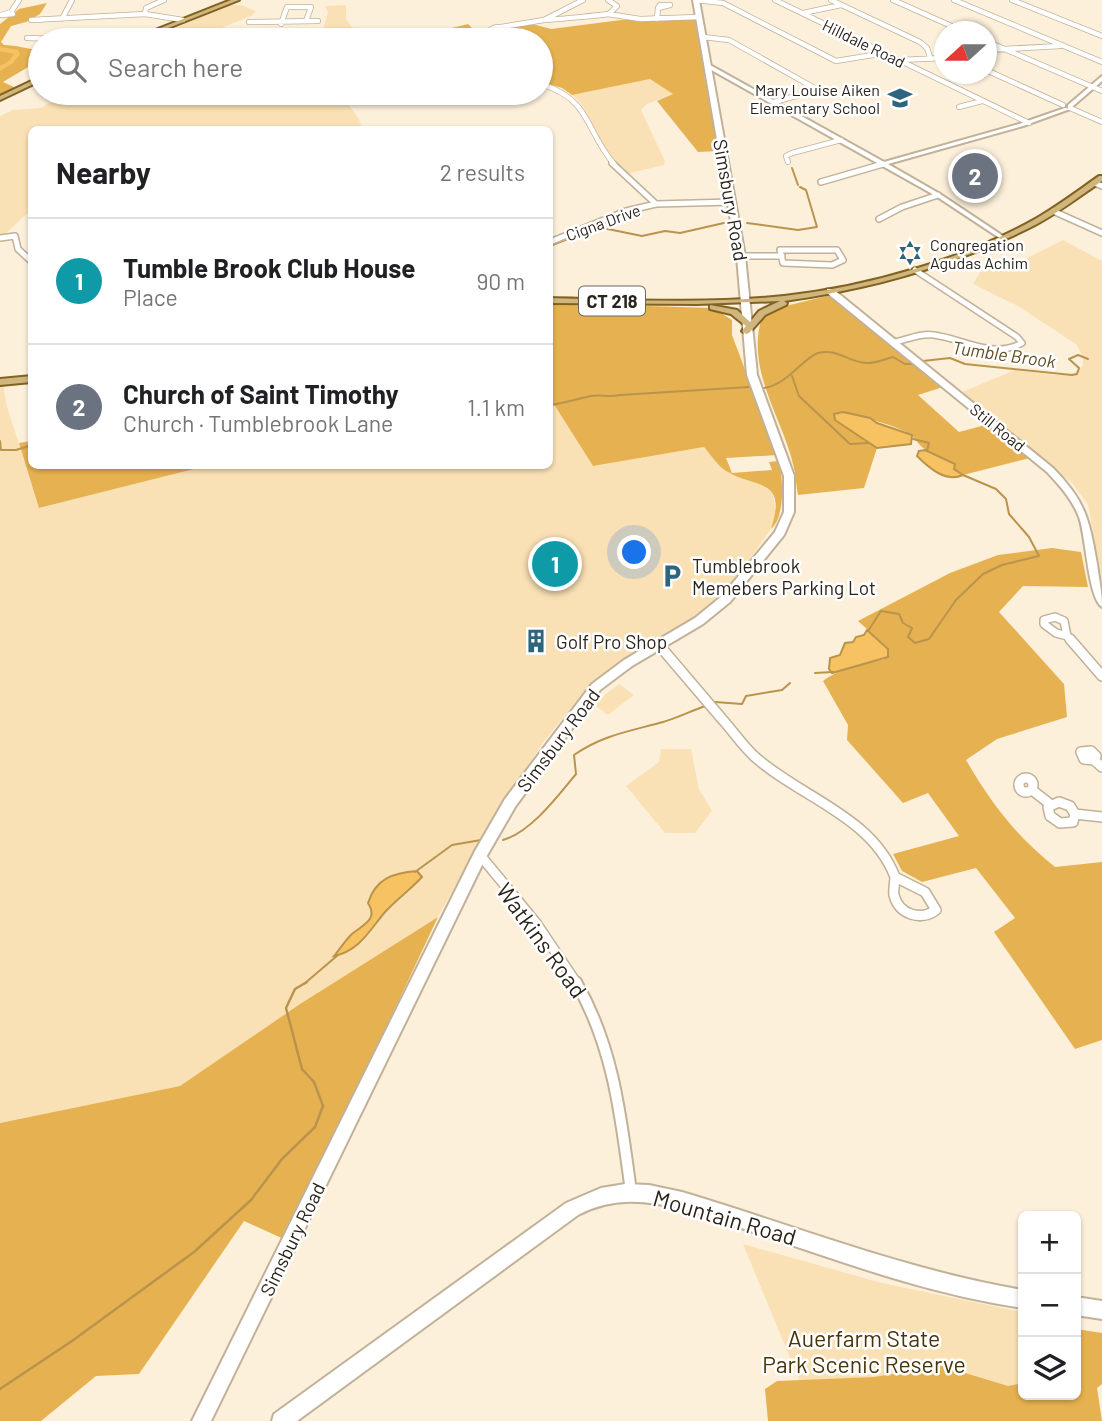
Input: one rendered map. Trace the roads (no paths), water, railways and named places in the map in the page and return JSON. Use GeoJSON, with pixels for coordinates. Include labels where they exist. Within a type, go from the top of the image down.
{"type":"FeatureCollection","features":[{"type":"Feature","properties":{"kind":"main road"},"geometry":{"type":"LineString","coordinates":[[164,28],[236,0]]}},
{"type":"Feature","properties":{"kind":"main road","name":"Simsbury Road"},"geometry":{"type":"LineString","coordinates":[[201,1421],[480,855],[510,803],[583,703],[612,674],[699,621],[726,599],[772,543],[789,512],[789,476],[752,375],[741,257],[696,0]]}},
{"type":"Feature","properties":{"kind":"main road"},"geometry":{"type":"LineString","coordinates":[[0,98],[28,85]]}},
{"type":"Feature","properties":{"kind":"main road","name":"CT 218"},"geometry":{"type":"LineString","coordinates":[[553,301],[783,303],[915,270],[1001,237],[1053,211],[1099,183]]}},
{"type":"Feature","properties":{"kind":"main road","name":"CT 218"},"geometry":{"type":"LineString","coordinates":[[692,303],[746,303],[830,291]]}},
{"type":"Feature","properties":{"kind":"main road"},"geometry":{"type":"LineString","coordinates":[[706,305],[734,312],[746,328],[762,313],[783,303]]}},
{"type":"Feature","properties":{"kind":"main road"},"geometry":{"type":"LineString","coordinates":[[0,382],[28,379]]}},
{"type":"Feature","properties":{"kind":"main road","name":"Mountain Road"},"geometry":{"type":"LineString","coordinates":[[281,1421],[572,1209],[597,1197],[631,1192],[678,1200],[944,1284],[1018,1298]]}},
{"type":"Feature","properties":{"kind":"main road"},"geometry":{"type":"LineString","coordinates":[[1081,1307],[1102,1310]]}},
{"type":"Feature","properties":{"kind":"street"},"geometry":{"type":"LineString","coordinates":[[11,12],[19,0]]}},
{"type":"Feature","properties":{"kind":"street"},"geometry":{"type":"LineString","coordinates":[[62,19],[72,0]]}},
{"type":"Feature","properties":{"kind":"street"},"geometry":{"type":"LineString","coordinates":[[146,0],[155,3]]}},
{"type":"Feature","properties":{"kind":"street"},"geometry":{"type":"LineString","coordinates":[[145,14],[145,9],[164,0]]}},
{"type":"Feature","properties":{"kind":"street"},"geometry":{"type":"LineString","coordinates":[[544,20],[583,0]]}},
{"type":"Feature","properties":{"kind":"street"},"geometry":{"type":"LineString","coordinates":[[608,0],[617,6],[608,14]]}},
{"type":"Feature","properties":{"kind":"street"},"geometry":{"type":"LineString","coordinates":[[696,0],[720,2],[836,61],[885,53]]}},
{"type":"Feature","properties":{"kind":"street","name":"Hilldale Road"},"geometry":{"type":"LineString","coordinates":[[775,0],[1029,123]]}},
{"type":"Feature","properties":{"kind":"street"},"geometry":{"type":"LineString","coordinates":[[831,0],[920,42],[927,48],[930,57]]}},
{"type":"Feature","properties":{"kind":"street"},"geometry":{"type":"LineString","coordinates":[[893,0],[940,21]]}},
{"type":"Feature","properties":{"kind":"street"},"geometry":{"type":"LineString","coordinates":[[954,0],[1102,62]]}},
{"type":"Feature","properties":{"kind":"street"},"geometry":{"type":"LineString","coordinates":[[1012,0],[1102,36]]}},
{"type":"Feature","properties":{"kind":"street"},"geometry":{"type":"LineString","coordinates":[[802,13],[841,5]]}},
{"type":"Feature","properties":{"kind":"street"},"geometry":{"type":"LineString","coordinates":[[279,28],[287,7],[311,7],[306,21]]}},
{"type":"Feature","properties":{"kind":"street"},"geometry":{"type":"LineString","coordinates":[[657,19],[658,8]]}},
{"type":"Feature","properties":{"kind":"street"},"geometry":{"type":"LineString","coordinates":[[41,20],[145,14],[183,20]]}},
{"type":"Feature","properties":{"kind":"street"},"geometry":{"type":"LineString","coordinates":[[501,27],[544,20],[557,21],[582,15],[699,18]]}},
{"type":"Feature","properties":{"kind":"street"},"geometry":{"type":"LineString","coordinates":[[248,22],[318,21]]}},
{"type":"Feature","properties":{"kind":"street"},"geometry":{"type":"LineString","coordinates":[[703,37],[729,40],[818,90],[774,102]]}},
{"type":"Feature","properties":{"kind":"street"},"geometry":{"type":"LineString","coordinates":[[997,49],[1063,45]]}},
{"type":"Feature","properties":{"kind":"street"},"geometry":{"type":"LineString","coordinates":[[997,46],[1102,91]]}},
{"type":"Feature","properties":{"kind":"street"},"geometry":{"type":"LineString","coordinates":[[899,60],[934,57]]}},
{"type":"Feature","properties":{"kind":"street"},"geometry":{"type":"LineString","coordinates":[[708,66],[938,195],[1001,237]]}},
{"type":"Feature","properties":{"kind":"street"},"geometry":{"type":"LineString","coordinates":[[997,75],[1102,122]]}},
{"type":"Feature","properties":{"kind":"street"},"geometry":{"type":"LineString","coordinates":[[821,182],[1029,123],[1067,106],[1102,78]]}},
{"type":"Feature","properties":{"kind":"street","name":"Cigna Drive"},"geometry":{"type":"LineString","coordinates":[[553,88],[577,101],[606,155],[656,204]]}},
{"type":"Feature","properties":{"kind":"street"},"geometry":{"type":"LineString","coordinates":[[959,107],[982,101]]}},
{"type":"Feature","properties":{"kind":"street"},"geometry":{"type":"LineString","coordinates":[[788,162],[786,156],[792,153],[841,140]]}},
{"type":"Feature","properties":{"kind":"street"},"geometry":{"type":"LineString","coordinates":[[879,219],[902,207],[938,195]]}},
{"type":"Feature","properties":{"kind":"street","name":"Cigna Drive"},"geometry":{"type":"LineString","coordinates":[[553,241],[626,211],[656,204],[732,202]]}},
{"type":"Feature","properties":{"kind":"street"},"geometry":{"type":"LineString","coordinates":[[1053,211],[1102,233]]}},
{"type":"Feature","properties":{"kind":"street"},"geometry":{"type":"LineString","coordinates":[[0,238],[15,236],[18,248],[28,258]]}},
{"type":"Feature","properties":{"kind":"street"},"geometry":{"type":"LineString","coordinates":[[780,250],[837,250],[843,260],[832,265],[783,264],[782,256],[780,250]]}},
{"type":"Feature","properties":{"kind":"street"},"geometry":{"type":"LineString","coordinates":[[741,257],[782,256]]}},
{"type":"Feature","properties":{"kind":"street"},"geometry":{"type":"LineString","coordinates":[[895,342],[931,334],[1000,349],[1016,348],[1022,344],[1017,337],[915,270]]}},
{"type":"Feature","properties":{"kind":"street","name":"Still Road"},"geometry":{"type":"LineString","coordinates":[[830,291],[1072,491],[1087,519],[1102,604]]}},
{"type":"Feature","properties":{"kind":"street"},"geometry":{"type":"LineString","coordinates":[[1067,636],[1102,676]]}},
{"type":"Feature","properties":{"kind":"street"},"geometry":{"type":"LineString","coordinates":[[659,645],[753,755],[786,781],[850,821],[869,838],[890,864],[895,877],[894,895],[903,909],[914,916],[928,916],[936,910],[933,898],[918,887],[895,877]]}},
{"type":"Feature","properties":{"kind":"street"},"geometry":{"type":"LineString","coordinates":[[1094,760],[1102,767]]}},
{"type":"Feature","properties":{"kind":"street"},"geometry":{"type":"LineString","coordinates":[[1032,790],[1050,804],[1065,803],[1076,814],[1102,817]]}},
{"type":"Feature","properties":{"kind":"street"},"geometry":{"type":"LineString","coordinates":[[1050,804],[1050,816],[1058,823],[1069,824],[1073,822],[1076,814]]}},
{"type":"Feature","properties":{"kind":"street","name":"Watkins Road"},"geometry":{"type":"LineString","coordinates":[[480,855],[558,954],[597,1020],[615,1086],[631,1192]]}},
{"type":"Feature","properties":{"kind":"waterway"},"geometry":{"type":"LineString","coordinates":[[0,49],[16,51],[17,54],[0,69]]}},
{"type":"Feature","properties":{"kind":"waterway"},"geometry":{"type":"LineString","coordinates":[[792,168],[798,185]]}},
{"type":"Feature","properties":{"kind":"waterway"},"geometry":{"type":"LineString","coordinates":[[747,223],[798,230],[817,227],[806,190],[800,187]]}},
{"type":"Feature","properties":{"kind":"waterway"},"geometry":{"type":"LineString","coordinates":[[553,245],[598,227],[642,236],[665,231],[680,233],[724,223]]}},
{"type":"Feature","properties":{"kind":"waterway","name":"Tumble Brook"},"geometry":{"type":"LineString","coordinates":[[764,388],[780,382],[818,353],[831,352],[866,363],[893,357],[905,364],[914,364]]}},
{"type":"Feature","properties":{"kind":"waterway","name":"Tumble Brook"},"geometry":{"type":"LineString","coordinates":[[923,361],[950,358],[965,364],[1072,375],[1077,374],[1079,368],[1069,359],[1078,355],[1088,359]]}},
{"type":"Feature","properties":{"kind":"waterway"},"geometry":{"type":"LineString","coordinates":[[792,376],[799,396],[850,444],[869,443]]}},
{"type":"Feature","properties":{"kind":"waterway","name":"Tumble Brook"},"geometry":{"type":"LineString","coordinates":[[553,404],[594,396],[749,387]]}},
{"type":"Feature","properties":{"kind":"waterway"},"geometry":{"type":"LineString","coordinates":[[913,439],[929,443],[927,451]]}},
{"type":"Feature","properties":{"kind":"waterway","name":"Tumble Brook"},"geometry":{"type":"LineString","coordinates":[[0,441],[1,450],[28,446]]}},
{"type":"Feature","properties":{"kind":"waterway"},"geometry":{"type":"LineString","coordinates":[[868,631],[881,611],[899,614],[903,623],[912,628],[908,637],[915,643],[929,639],[956,600],[983,574],[1002,565],[1039,556],[1029,537],[1009,514],[1006,499],[996,489],[963,475]]}},
{"type":"Feature","properties":{"kind":"waterway"},"geometry":{"type":"LineString","coordinates":[[815,673],[833,672]]}},
{"type":"Feature","properties":{"kind":"waterway"},"geometry":{"type":"LineString","coordinates":[[715,702],[742,704],[746,696],[782,690],[790,683]]}},
{"type":"Feature","properties":{"kind":"waterway"},"geometry":{"type":"LineString","coordinates":[[503,840],[534,821],[561,792],[576,774],[574,755],[606,738],[705,706]]}},
{"type":"Feature","properties":{"kind":"waterway"},"geometry":{"type":"LineString","coordinates":[[415,872],[452,845],[481,840]]}},
{"type":"Feature","properties":{"kind":"waterway"},"geometry":{"type":"LineString","coordinates":[[305,983],[338,955]]}},
{"type":"Feature","properties":{"kind":"waterway"},"geometry":{"type":"LineString","coordinates":[[0,1389],[72,1341],[194,1252],[251,1200],[282,1159],[315,1127],[323,1106],[314,1082],[302,1069],[286,1008],[295,989],[305,983]]}},
{"type":"Feature","properties":{"kind":"place","name":"Mary Louise Aiken Elementary School"},"geometry":{"type":"Point","coordinates":[900,98]}},
{"type":"Feature","properties":{"kind":"place","name":"Church of Saint Timothy"},"geometry":{"type":"Point","coordinates":[975,176]}},
{"type":"Feature","properties":{"kind":"place","name":"Congregation Agudas Achim"},"geometry":{"type":"Point","coordinates":[910,253]}},
{"type":"Feature","properties":{"kind":"place","name":"Tumble Brook Club House"},"geometry":{"type":"Point","coordinates":[555,564]}},
{"type":"Feature","properties":{"kind":"place","name":"Tumblebrook Memebers Parking Lot"},"geometry":{"type":"Point","coordinates":[672,576]}},
{"type":"Feature","properties":{"kind":"place","name":"Golf Pro Shop"},"geometry":{"type":"Point","coordinates":[536,641]}},
{"type":"Feature","properties":{"kind":"park label","name":"Auerfarm State Park Scenic Reserve"},"geometry":{"type":"Point","coordinates":[864,1351]}}]}
